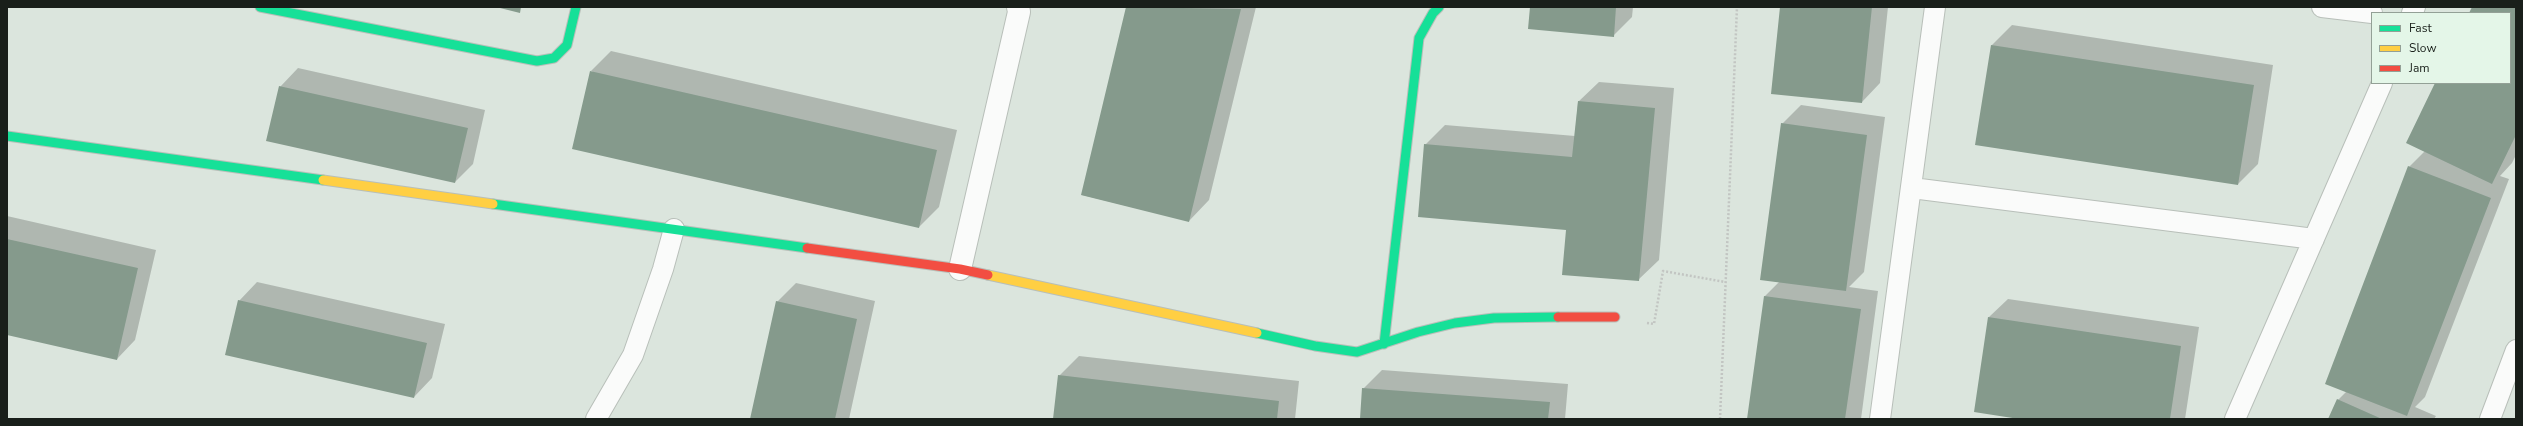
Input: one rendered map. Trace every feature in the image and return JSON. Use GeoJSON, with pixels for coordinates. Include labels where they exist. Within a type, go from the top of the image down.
{"type":"FeatureCollection","features":[{"type":"Feature","properties":{"kind":"street"},"geometry":{"type":"LineString","coordinates":[[260,7],[537,60],[554,58],[567,45],[576,7]]}},
{"type":"Feature","properties":{"kind":"street"},"geometry":{"type":"LineString","coordinates":[[960,269],[1019,12],[1018,7]]}},
{"type":"Feature","properties":{"kind":"street"},"geometry":{"type":"LineString","coordinates":[[1384,344],[1419,38],[1433,12],[1439,7]]}},
{"type":"Feature","properties":{"kind":"street"},"geometry":{"type":"LineString","coordinates":[[7,136],[960,269],[1315,346],[1357,352],[1455,323],[1494,318],[1616,317]]}},
{"type":"Feature","properties":{"kind":"lane"},"geometry":{"type":"LineString","coordinates":[[1880,419],[1935,7]]}},
{"type":"Feature","properties":{"kind":"lane"},"geometry":{"type":"LineString","coordinates":[[2322,7],[2371,13]]}},
{"type":"Feature","properties":{"kind":"lane"},"geometry":{"type":"LineString","coordinates":[[2235,419],[2382,84]]}},
{"type":"Feature","properties":{"kind":"lane"},"geometry":{"type":"LineString","coordinates":[[1912,188],[2314,239]]}},
{"type":"Feature","properties":{"kind":"lane"},"geometry":{"type":"LineString","coordinates":[[596,419],[633,355],[663,269],[674,229]]}},
{"type":"Feature","properties":{"kind":"lane"},"geometry":{"type":"LineString","coordinates":[[2490,419],[2508,394],[2516,350]]}},
{"type":"Feature","properties":{"kind":"path"},"geometry":{"type":"LineString","coordinates":[[1720,419],[1737,7]]}},
{"type":"Feature","properties":{"kind":"path"},"geometry":{"type":"LineString","coordinates":[[1616,317],[1654,324],[1663,271],[1725,282]]}},
{"type":"Feature","properties":{"kind":"building"},"geometry":{"type":"Polygon","coordinates":[[[496,7],[521,7],[520,13],[496,7]]]}},
{"type":"Feature","properties":{"kind":"building"},"geometry":{"type":"Polygon","coordinates":[[[1126,7],[1241,9],[1189,222],[1081,195],[1126,7]]]}},
{"type":"Feature","properties":{"kind":"building"},"geometry":{"type":"Polygon","coordinates":[[[1530,7],[1616,7],[1614,37],[1528,29],[1530,7]]]}},
{"type":"Feature","properties":{"kind":"building"},"geometry":{"type":"Polygon","coordinates":[[[1780,7],[1872,7],[1862,103],[1771,94],[1780,7]]]}},
{"type":"Feature","properties":{"kind":"building"},"geometry":{"type":"Polygon","coordinates":[[[2472,7],[2516,7],[2516,135],[2492,184],[2406,143],[2435,84],[2511,84],[2511,12],[2470,12],[2472,7]]]}},
{"type":"Feature","properties":{"kind":"building"},"geometry":{"type":"Polygon","coordinates":[[[1991,45],[2254,85],[2238,185],[1975,145],[1991,45]]]}},
{"type":"Feature","properties":{"kind":"building"},"geometry":{"type":"Polygon","coordinates":[[[590,71],[937,150],[919,228],[572,149],[590,71]]]}},
{"type":"Feature","properties":{"kind":"building"},"geometry":{"type":"Polygon","coordinates":[[[279,86],[468,128],[455,183],[266,141],[279,86]]]}},
{"type":"Feature","properties":{"kind":"building"},"geometry":{"type":"Polygon","coordinates":[[[1578,101],[1655,108],[1639,281],[1562,275],[1566,230],[1418,217],[1424,144],[1572,157],[1578,101]]]}},
{"type":"Feature","properties":{"kind":"building"},"geometry":{"type":"Polygon","coordinates":[[[1781,123],[1867,135],[1846,291],[1760,280],[1781,123]]]}},
{"type":"Feature","properties":{"kind":"building"},"geometry":{"type":"Polygon","coordinates":[[[2408,166],[2491,198],[2407,416],[2325,384],[2408,166]]]}},
{"type":"Feature","properties":{"kind":"building"},"geometry":{"type":"Polygon","coordinates":[[[7,239],[138,268],[117,360],[7,335],[7,239]]]}},
{"type":"Feature","properties":{"kind":"building"},"geometry":{"type":"Polygon","coordinates":[[[1764,296],[1861,309],[1845,419],[1747,419],[1764,296]]]}},
{"type":"Feature","properties":{"kind":"building"},"geometry":{"type":"Polygon","coordinates":[[[238,300],[427,343],[414,398],[225,355],[238,300]]]}},
{"type":"Feature","properties":{"kind":"building"},"geometry":{"type":"Polygon","coordinates":[[[776,301],[857,319],[835,419],[750,419],[776,301]]]}},
{"type":"Feature","properties":{"kind":"building"},"geometry":{"type":"Polygon","coordinates":[[[1988,317],[2181,346],[2170,419],[2019,419],[1974,412],[1988,317]]]}},
{"type":"Feature","properties":{"kind":"building"},"geometry":{"type":"Polygon","coordinates":[[[1058,375],[1279,401],[1277,419],[1053,419],[1058,375]]]}},
{"type":"Feature","properties":{"kind":"building"},"geometry":{"type":"Polygon","coordinates":[[[1362,388],[1550,402],[1548,419],[1360,419],[1362,388]]]}},
{"type":"Feature","properties":{"kind":"building"},"geometry":{"type":"Polygon","coordinates":[[[2337,399],[2382,419],[2328,419],[2337,399]]]}},
{"type":"Feature","properties":{"kind":"traffic: fast"},"geometry":{"type":"LineString","coordinates":[[260,7],[537,61],[554,58],[567,45],[576,7]]}},
{"type":"Feature","properties":{"kind":"traffic: fast"},"geometry":{"type":"LineString","coordinates":[[1384,344],[1419,38],[1433,13],[1439,7]]}},
{"type":"Feature","properties":{"kind":"traffic: fast"},"geometry":{"type":"LineString","coordinates":[[7,136],[323,180]]}},
{"type":"Feature","properties":{"kind":"traffic: fast"},"geometry":{"type":"LineString","coordinates":[[493,204],[807,248]]}},
{"type":"Feature","properties":{"kind":"traffic: fast"},"geometry":{"type":"LineString","coordinates":[[1257,333],[1315,346],[1357,352],[1418,332],[1455,323],[1494,318],[1558,317]]}},
{"type":"Feature","properties":{"kind":"traffic: slow"},"geometry":{"type":"LineString","coordinates":[[323,180],[493,204]]}},
{"type":"Feature","properties":{"kind":"traffic: slow"},"geometry":{"type":"LineString","coordinates":[[988,275],[1257,333]]}},
{"type":"Feature","properties":{"kind":"traffic: jam"},"geometry":{"type":"LineString","coordinates":[[807,248],[960,269],[988,275]]}},
{"type":"Feature","properties":{"kind":"traffic: jam"},"geometry":{"type":"LineString","coordinates":[[1558,317],[1615,317]]}}]}
